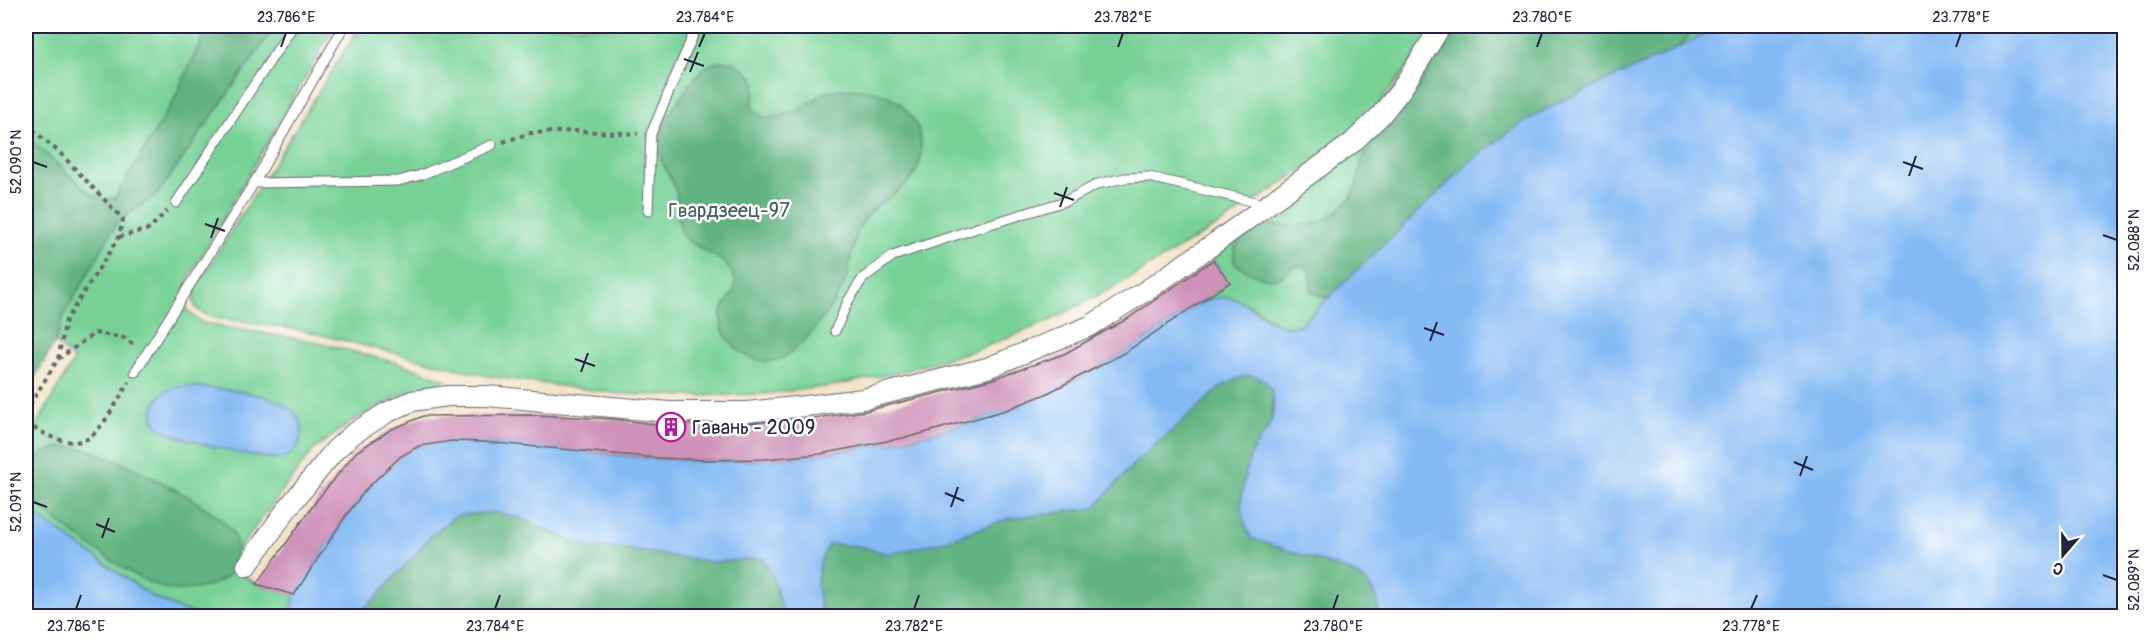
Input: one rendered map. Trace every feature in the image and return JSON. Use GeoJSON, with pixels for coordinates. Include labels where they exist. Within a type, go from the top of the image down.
{"type":"FeatureCollection","features":[{"type":"Feature","properties":{"kind":"street"},"geometry":{"type":"LineString","coordinates":[[247,566],[287,509],[335,450],[353,434],[386,413],[412,401],[448,396],[487,396],[669,412],[747,412],[863,399],[987,368],[1090,326],[1150,288],[1352,142],[1380,116],[1401,90],[1442,26]]}},
{"type":"Feature","properties":{"kind":"lane"},"geometry":{"type":"LineString","coordinates":[[176,202],[293,26]]}},
{"type":"Feature","properties":{"kind":"lane"},"geometry":{"type":"LineString","coordinates":[[135,372],[254,183],[344,26]]}},
{"type":"Feature","properties":{"kind":"lane"},"geometry":{"type":"LineString","coordinates":[[648,211],[651,134],[697,26]]}},
{"type":"Feature","properties":{"kind":"lane"},"geometry":{"type":"LineString","coordinates":[[254,183],[398,181],[421,175],[492,145]]}},
{"type":"Feature","properties":{"kind":"lane"},"geometry":{"type":"LineString","coordinates":[[835,331],[848,301],[862,278],[893,256],[1066,201],[1098,184],[1125,178],[1149,177],[1266,205]]}},
{"type":"Feature","properties":{"kind":"path"},"geometry":{"type":"LineString","coordinates":[[26,124],[60,153],[123,219],[119,237],[66,320],[58,359],[26,411]]}},
{"type":"Feature","properties":{"kind":"path"},"geometry":{"type":"LineString","coordinates":[[492,145],[531,133],[575,131],[651,134]]}},
{"type":"Feature","properties":{"kind":"path"},"geometry":{"type":"LineString","coordinates":[[119,237],[149,229],[176,202]]}},
{"type":"Feature","properties":{"kind":"path"},"geometry":{"type":"LineString","coordinates":[[26,423],[53,437],[71,441],[87,439],[98,429],[135,372],[135,346],[125,338],[95,333],[58,359]]}},
{"type":"Feature","properties":{"kind":"green space"},"geometry":{"type":"Polygon","coordinates":[[[1492,25],[1528,30],[1546,26],[1695,26],[1675,50],[1556,104],[1494,143],[1467,165],[1330,297],[1322,297],[1311,291],[1310,273],[1306,267],[1296,266],[1280,277],[1269,278],[1250,273],[1234,263],[1236,244],[1252,229],[1270,225],[1309,225],[1326,218],[1345,204],[1352,196],[1370,144],[1411,97],[1448,40],[1458,31],[1470,26],[1492,25]]]}},
{"type":"Feature","properties":{"kind":"green space"},"geometry":{"type":"Polygon","coordinates":[[[26,26],[208,26],[173,102],[115,198],[102,199],[88,192],[26,136],[26,26]]]}},
{"type":"Feature","properties":{"kind":"green space"},"geometry":{"type":"Polygon","coordinates":[[[208,26],[275,26],[157,195],[118,221],[64,315],[55,342],[26,393],[26,136],[88,192],[102,199],[115,198],[173,102],[208,26]]]}},
{"type":"Feature","properties":{"kind":"green space"},"geometry":{"type":"Polygon","coordinates":[[[275,26],[335,26],[191,274],[185,289],[186,308],[203,323],[311,341],[402,364],[446,380],[404,394],[356,419],[313,450],[227,565],[257,584],[294,595],[292,616],[205,616],[179,609],[153,597],[26,508],[26,443],[74,360],[55,342],[64,315],[118,221],[157,195],[275,26]]]}},
{"type":"Feature","properties":{"kind":"green space","name":"Гвардзеец-97"},"geometry":{"type":"Polygon","coordinates":[[[360,26],[1434,26],[1414,59],[1358,129],[1317,160],[1225,221],[1114,287],[1047,322],[979,349],[901,372],[832,386],[763,394],[693,396],[620,394],[488,376],[301,330],[215,318],[196,308],[193,299],[196,287],[360,26]]]}},
{"type":"Feature","properties":{"kind":"green space"},"geometry":{"type":"Polygon","coordinates":[[[1448,26],[1718,26],[1467,165],[1300,325],[1292,327],[1279,324],[1245,304],[1193,308],[1229,282],[1213,260],[1222,251],[1215,243],[1329,165],[1448,26]]]}},
{"type":"Feature","properties":{"kind":"green space"},"geometry":{"type":"Polygon","coordinates":[[[719,61],[734,62],[753,77],[756,89],[753,100],[754,110],[766,118],[795,112],[827,92],[863,89],[897,101],[914,120],[920,135],[921,152],[916,172],[903,188],[876,207],[862,223],[856,236],[846,279],[825,315],[793,351],[772,361],[763,361],[744,354],[730,342],[725,333],[721,315],[734,289],[734,278],[731,270],[725,264],[684,236],[678,218],[677,194],[661,160],[658,148],[664,125],[684,93],[703,69],[719,61]]]}},
{"type":"Feature","properties":{"kind":"green space"},"geometry":{"type":"Polygon","coordinates":[[[1258,376],[1268,383],[1273,394],[1271,422],[1251,455],[1241,502],[1251,538],[1347,570],[1367,581],[1377,598],[1379,616],[822,616],[817,580],[820,563],[829,544],[858,546],[889,554],[941,542],[1010,518],[1094,508],[1135,463],[1220,388],[1234,379],[1258,376]]]}},
{"type":"Feature","properties":{"kind":"green space"},"geometry":{"type":"Polygon","coordinates":[[[62,447],[85,449],[119,461],[166,484],[209,511],[225,524],[236,539],[237,549],[232,570],[223,579],[209,586],[184,590],[169,589],[137,576],[94,549],[26,494],[26,468],[43,452],[62,447]]]}},
{"type":"Feature","properties":{"kind":"green space"},"geometry":{"type":"Polygon","coordinates":[[[492,512],[518,517],[594,548],[617,548],[714,562],[762,558],[772,573],[784,616],[356,616],[374,600],[432,535],[455,516],[492,512]]]}},
{"type":"Feature","properties":{"kind":"water"},"geometry":{"type":"Polygon","coordinates":[[[1718,26],[2124,26],[2124,616],[1379,616],[1377,598],[1366,581],[1347,570],[1251,538],[1241,508],[1244,485],[1252,453],[1271,421],[1274,404],[1270,387],[1262,379],[1246,376],[1220,388],[1135,463],[1094,508],[1010,518],[941,542],[889,554],[858,546],[829,544],[820,563],[817,580],[822,616],[784,616],[772,573],[762,558],[714,562],[617,548],[594,548],[518,517],[492,512],[455,516],[432,535],[374,600],[356,616],[292,616],[293,599],[302,581],[375,479],[404,453],[429,443],[472,441],[647,458],[708,461],[768,459],[849,450],[969,422],[1046,394],[1113,359],[1201,303],[1216,298],[1228,297],[1239,300],[1278,324],[1289,327],[1300,325],[1467,165],[1499,139],[1558,103],[1659,57],[1718,26]]]}},
{"type":"Feature","properties":{"kind":"water"},"geometry":{"type":"Polygon","coordinates":[[[187,386],[238,391],[277,401],[291,410],[300,421],[299,444],[288,455],[281,458],[259,457],[226,450],[167,432],[154,420],[153,412],[156,403],[168,390],[187,386]]]}},
{"type":"Feature","properties":{"kind":"water"},"geometry":{"type":"Polygon","coordinates":[[[26,508],[153,597],[179,609],[205,616],[26,616],[26,508]]]}},
{"type":"Feature","properties":{"kind":"building","name":"Гавань - 2009"},"geometry":{"type":"Polygon","coordinates":[[[1213,260],[1230,282],[1124,353],[1046,394],[1006,410],[913,436],[820,454],[765,459],[658,458],[484,442],[452,441],[419,446],[401,456],[368,487],[345,517],[294,595],[257,584],[317,500],[356,452],[390,430],[423,416],[537,415],[613,419],[654,424],[723,425],[807,419],[866,411],[990,380],[1064,354],[1127,319],[1213,260]]]}},
{"type":"Feature","properties":{"kind":"place","name":"Гавань - 2009"},"geometry":{"type":"Point","coordinates":[671,427]}}]}
